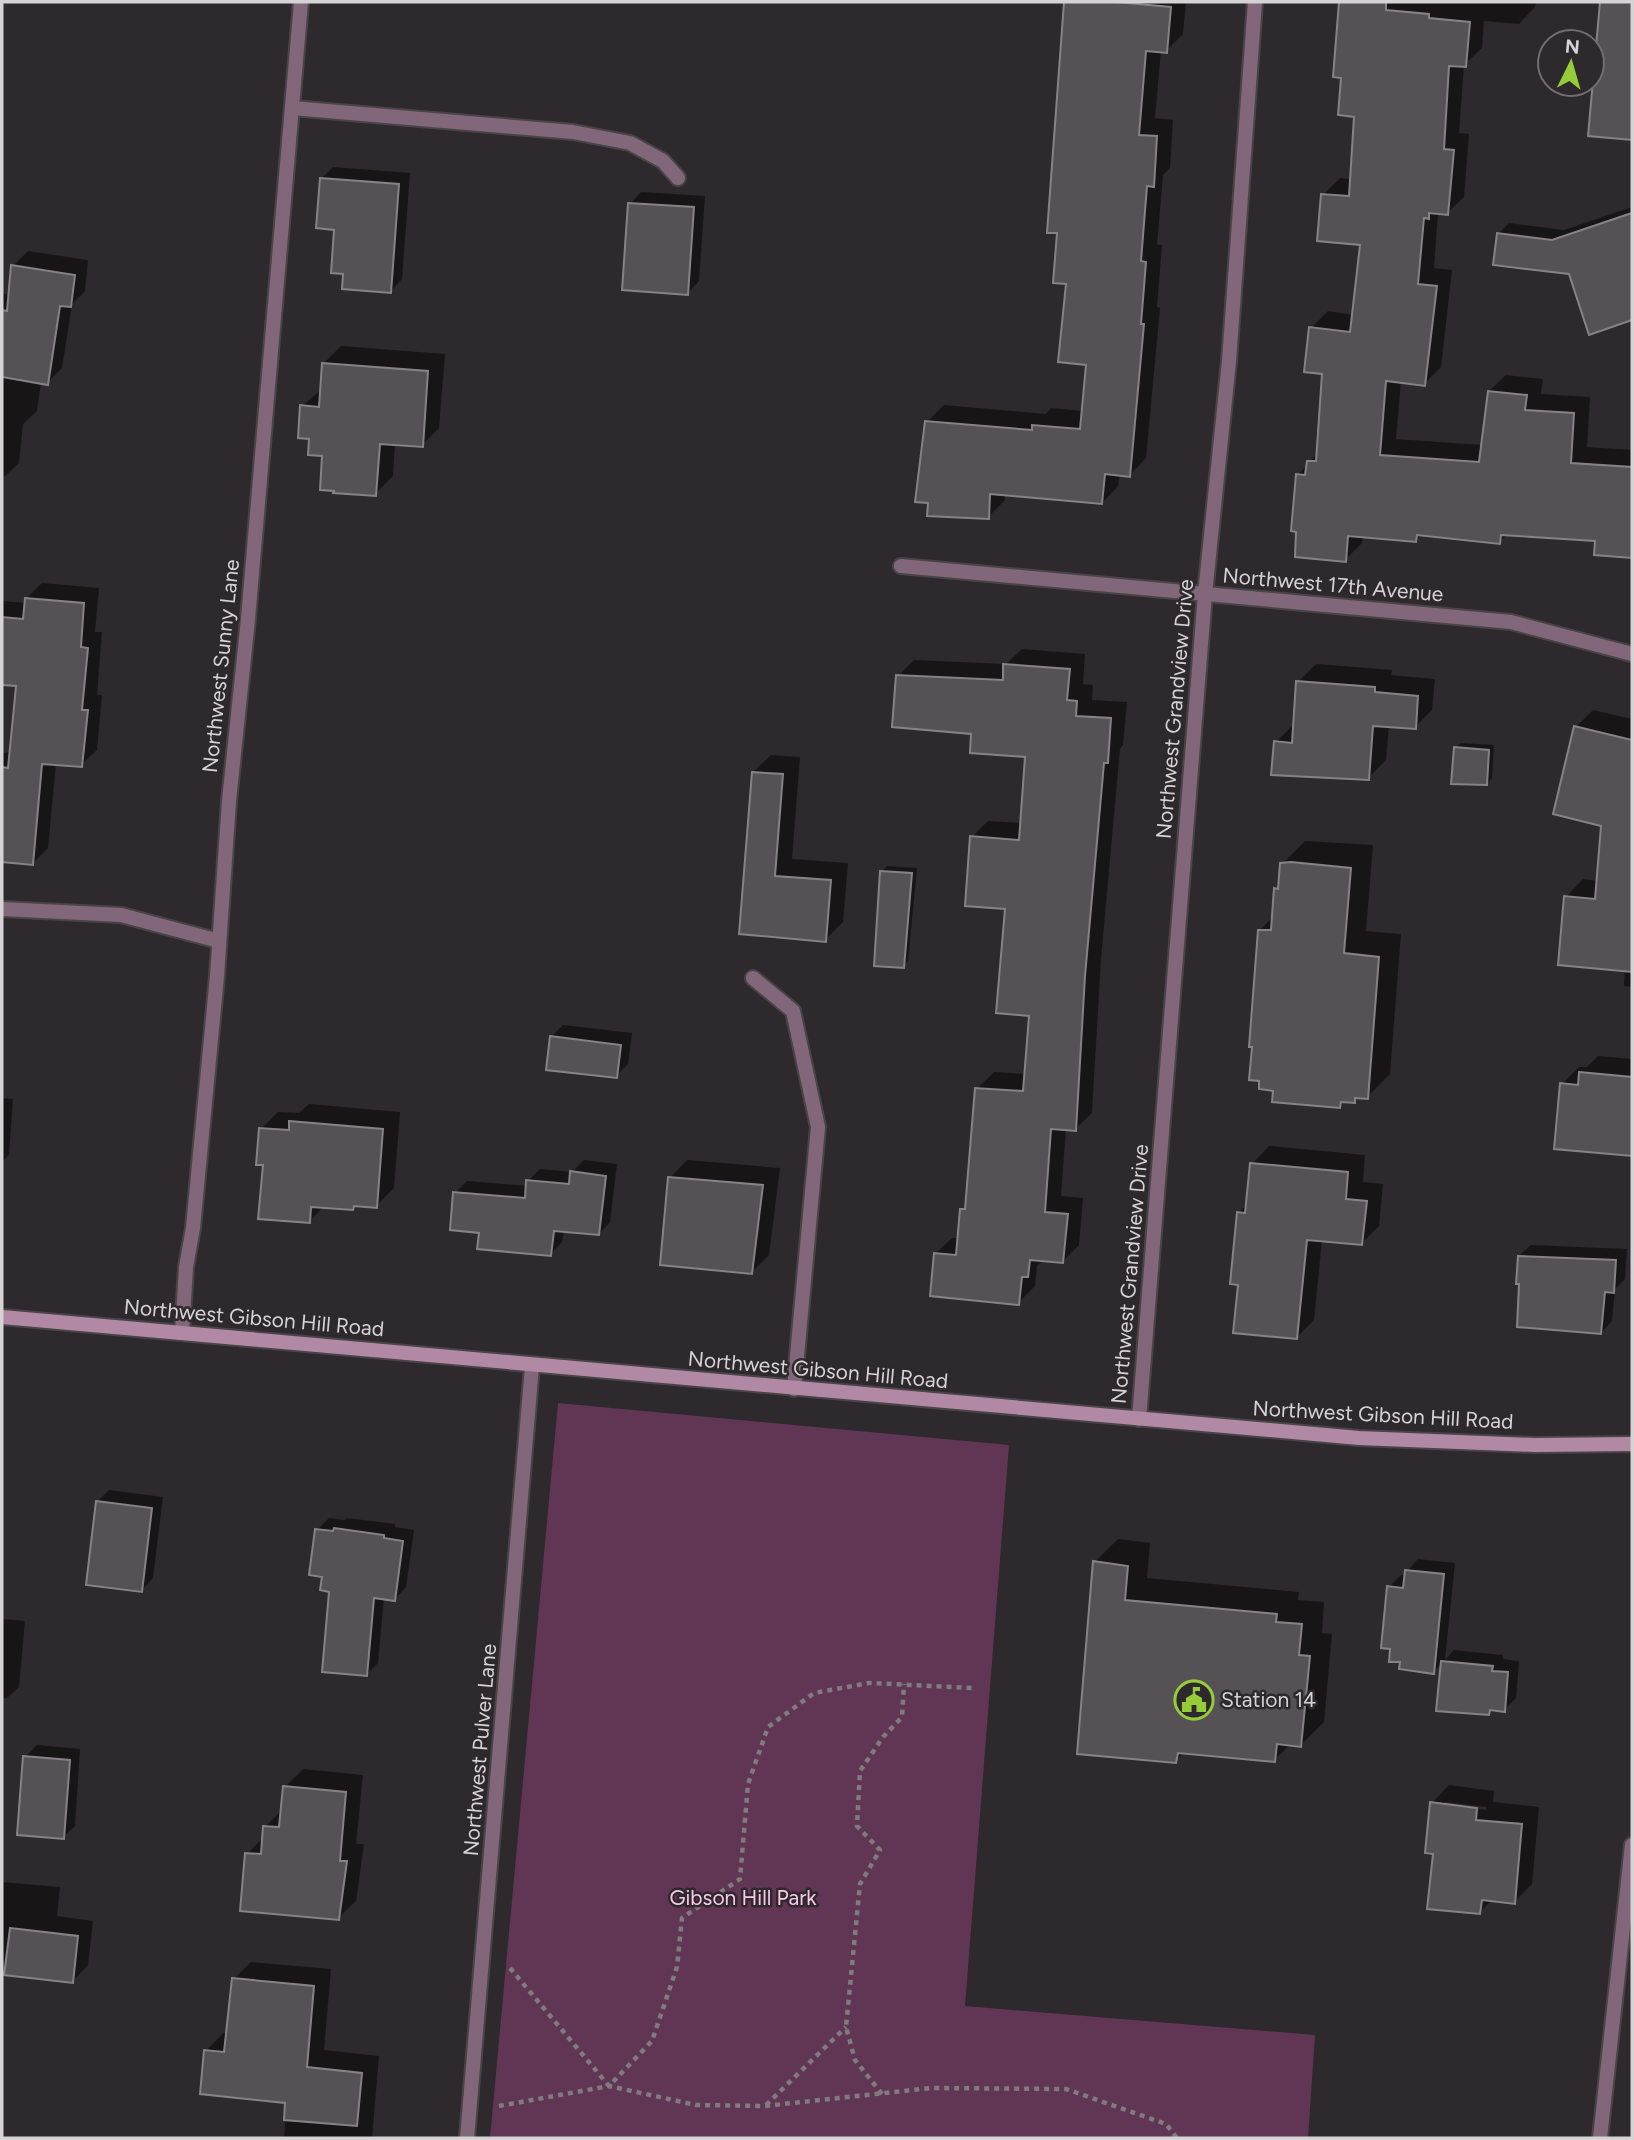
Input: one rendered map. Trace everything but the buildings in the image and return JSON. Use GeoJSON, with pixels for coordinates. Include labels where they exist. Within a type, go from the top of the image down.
{"type":"FeatureCollection","features":[{"type":"Feature","properties":{"kind":"main road","name":"Northwest Gibson Hill Road"},"geometry":{"type":"LineString","coordinates":[[2,1317],[532,1366],[1359,1437],[1535,1444],[1632,1444]]}},
{"type":"Feature","properties":{"kind":"street","name":"Northwest Sunny Lane"},"geometry":{"type":"LineString","coordinates":[[182,1333],[186,1267],[195,1215],[229,801],[248,619],[301,2]]}},
{"type":"Feature","properties":{"kind":"street","name":"Northwest Grandview Drive"},"geometry":{"type":"LineString","coordinates":[[1139,1419],[1205,594],[1228,361],[1255,2]]}},
{"type":"Feature","properties":{"kind":"street"},"geometry":{"type":"LineString","coordinates":[[292,107],[573,132],[630,143],[663,161],[678,178]]}},
{"type":"Feature","properties":{"kind":"street","name":"Northwest 17th Avenue"},"geometry":{"type":"LineString","coordinates":[[901,566],[1511,622],[1632,654]]}},
{"type":"Feature","properties":{"kind":"street"},"geometry":{"type":"LineString","coordinates":[[2,909],[121,915],[219,941]]}},
{"type":"Feature","properties":{"kind":"street"},"geometry":{"type":"LineString","coordinates":[[753,978],[793,1011],[818,1127],[794,1389]]}},
{"type":"Feature","properties":{"kind":"street","name":"Northwest Pulver Lane"},"geometry":{"type":"LineString","coordinates":[[467,2138],[532,1366]]}},
{"type":"Feature","properties":{"kind":"street"},"geometry":{"type":"LineString","coordinates":[[1600,2138],[1632,1845]]}},
{"type":"Feature","properties":{"kind":"path"},"geometry":{"type":"LineString","coordinates":[[609,2086],[652,2041],[677,1967],[682,1918],[740,1879],[748,1784],[768,1727],[814,1693],[869,1684],[972,1688]]}},
{"type":"Feature","properties":{"kind":"path"},"geometry":{"type":"LineString","coordinates":[[882,2094],[855,2060],[846,2027],[860,1884],[880,1850],[857,1826],[860,1771],[883,1737],[902,1717],[904,1684]]}},
{"type":"Feature","properties":{"kind":"path"},"geometry":{"type":"LineString","coordinates":[[484,1938],[557,2021],[609,2086]]}},
{"type":"Feature","properties":{"kind":"path"},"geometry":{"type":"LineString","coordinates":[[765,2106],[846,2027]]}},
{"type":"Feature","properties":{"kind":"path"},"geometry":{"type":"LineString","coordinates":[[470,2105],[501,2106],[609,2086],[696,2105],[765,2106],[930,2088],[1066,2089],[1166,2124],[1177,2138]]}},
{"type":"Feature","properties":{"kind":"green space","name":"Gibson Hill Park"},"geometry":{"type":"Polygon","coordinates":[[[558,1403],[1009,1445],[965,2006],[1315,2035],[1308,2138],[490,2138],[558,1403]]]}},
{"type":"Feature","properties":{"kind":"place","name":"Station 14"},"geometry":{"type":"Point","coordinates":[1194,1700]}}]}
